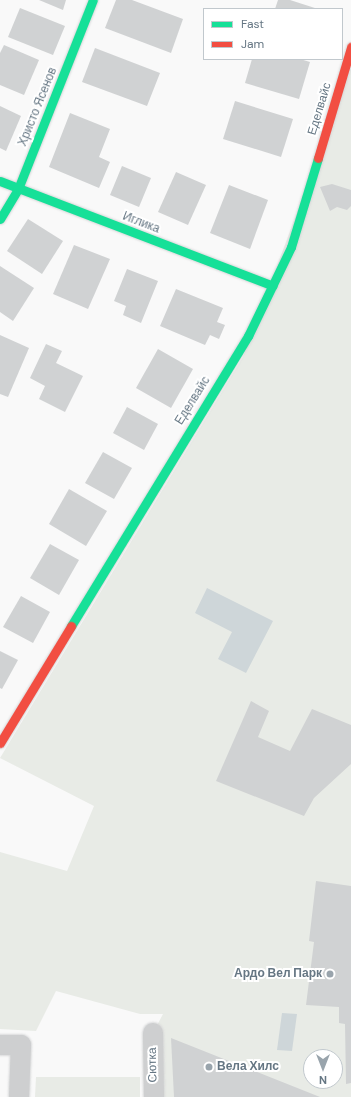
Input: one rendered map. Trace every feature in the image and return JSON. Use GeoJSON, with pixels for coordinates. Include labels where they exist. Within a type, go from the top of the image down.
{"type":"FeatureCollection","features":[{"type":"Feature","properties":{"kind":"street","name":"Христо Ясенов"},"geometry":{"type":"LineString","coordinates":[[0,219],[18,189],[93,0]]}},
{"type":"Feature","properties":{"kind":"street","name":"Еделвайс"},"geometry":{"type":"LineString","coordinates":[[0,743],[248,336],[291,247],[351,47]]}},
{"type":"Feature","properties":{"kind":"street","name":"Иглика"},"geometry":{"type":"LineString","coordinates":[[0,181],[273,286]]}},
{"type":"Feature","properties":{"kind":"street","name":"Сютка"},"geometry":{"type":"LineString","coordinates":[[153,1033],[154,1097]]}},
{"type":"Feature","properties":{"kind":"street"},"geometry":{"type":"LineString","coordinates":[[0,1045],[21,1045],[19,1097]]}},
{"type":"Feature","properties":{"kind":"shaded area"},"geometry":{"type":"Polygon","coordinates":[[[351,68],[351,1097],[154,1097],[153,1033],[163,1014],[140,1014],[56,991],[36,1031],[0,1029],[0,852],[67,871],[94,806],[0,758],[243,357],[351,68]]]}},
{"type":"Feature","properties":{"kind":"shaded area"},"geometry":{"type":"Polygon","coordinates":[[[207,588],[273,621],[246,673],[218,659],[232,632],[195,613],[207,588]]]}},
{"type":"Feature","properties":{"kind":"shaded area"},"geometry":{"type":"Polygon","coordinates":[[[282,1013],[297,1014],[292,1051],[277,1050],[282,1013]]]}},
{"type":"Feature","properties":{"kind":"shaded area"},"geometry":{"type":"Polygon","coordinates":[[[36,1077],[140,1077],[140,1097],[35,1097],[36,1077]]]}},
{"type":"Feature","properties":{"kind":"building"},"geometry":{"type":"Polygon","coordinates":[[[39,0],[66,0],[63,10],[39,0]]]}},
{"type":"Feature","properties":{"kind":"building"},"geometry":{"type":"Polygon","coordinates":[[[116,0],[132,0],[183,19],[171,53],[105,28],[116,0]]]}},
{"type":"Feature","properties":{"kind":"building"},"geometry":{"type":"Polygon","coordinates":[[[278,0],[290,0],[315,8],[275,8],[278,0]]]}},
{"type":"Feature","properties":{"kind":"building"},"geometry":{"type":"Polygon","coordinates":[[[20,8],[65,26],[53,55],[8,37],[20,8]]]}},
{"type":"Feature","properties":{"kind":"building"},"geometry":{"type":"Polygon","coordinates":[[[4,45],[39,60],[24,95],[0,85],[0,53],[4,45]]]}},
{"type":"Feature","properties":{"kind":"building"},"geometry":{"type":"Polygon","coordinates":[[[95,48],[160,73],[147,106],[82,82],[95,48]]]}},
{"type":"Feature","properties":{"kind":"building"},"geometry":{"type":"Polygon","coordinates":[[[252,60],[303,60],[310,62],[299,99],[245,83],[252,60]]]}},
{"type":"Feature","properties":{"kind":"building"},"geometry":{"type":"Polygon","coordinates":[[[235,101],[293,119],[281,157],[223,139],[235,101]]]}},
{"type":"Feature","properties":{"kind":"building"},"geometry":{"type":"Polygon","coordinates":[[[0,106],[21,116],[6,151],[0,148],[0,106]]]}},
{"type":"Feature","properties":{"kind":"building"},"geometry":{"type":"Polygon","coordinates":[[[70,113],[110,129],[99,157],[110,162],[99,188],[49,167],[70,113]]]}},
{"type":"Feature","properties":{"kind":"building"},"geometry":{"type":"Polygon","coordinates":[[[122,166],[151,178],[139,207],[110,195],[122,166]]]}},
{"type":"Feature","properties":{"kind":"building"},"geometry":{"type":"Polygon","coordinates":[[[176,172],[206,185],[188,225],[158,212],[176,172]]]}},
{"type":"Feature","properties":{"kind":"building"},"geometry":{"type":"Polygon","coordinates":[[[332,184],[351,190],[351,206],[347,210],[337,207],[330,211],[320,187],[332,184]]]}},
{"type":"Feature","properties":{"kind":"building"},"geometry":{"type":"Polygon","coordinates":[[[229,185],[268,200],[250,249],[210,233],[229,185]]]}},
{"type":"Feature","properties":{"kind":"building"},"geometry":{"type":"Polygon","coordinates":[[[28,219],[63,241],[42,274],[7,251],[28,219]]]}},
{"type":"Feature","properties":{"kind":"building"},"geometry":{"type":"Polygon","coordinates":[[[74,245],[110,259],[88,309],[53,294],[74,245]]]}},
{"type":"Feature","properties":{"kind":"building"},"geometry":{"type":"Polygon","coordinates":[[[0,266],[34,288],[13,321],[0,312],[0,266]]]}},
{"type":"Feature","properties":{"kind":"building"},"geometry":{"type":"Polygon","coordinates":[[[127,269],[158,281],[141,323],[123,315],[126,306],[114,301],[127,269]]]}},
{"type":"Feature","properties":{"kind":"building"},"geometry":{"type":"Polygon","coordinates":[[[176,289],[223,308],[217,322],[225,325],[219,339],[210,335],[205,345],[160,326],[176,289]]]}},
{"type":"Feature","properties":{"kind":"building"},"geometry":{"type":"Polygon","coordinates":[[[0,335],[29,348],[8,397],[0,394],[0,335]]]}},
{"type":"Feature","properties":{"kind":"building"},"geometry":{"type":"Polygon","coordinates":[[[46,344],[62,351],[56,363],[83,376],[65,412],[39,399],[45,386],[30,378],[46,344]]]}},
{"type":"Feature","properties":{"kind":"building"},"geometry":{"type":"Polygon","coordinates":[[[158,349],[193,369],[171,408],[136,388],[158,349]]]}},
{"type":"Feature","properties":{"kind":"building"},"geometry":{"type":"Polygon","coordinates":[[[127,407],[158,424],[144,450],[113,433],[127,407]]]}},
{"type":"Feature","properties":{"kind":"building"},"geometry":{"type":"Polygon","coordinates":[[[103,452],[132,468],[114,499],[85,483],[103,452]]]}},
{"type":"Feature","properties":{"kind":"building"},"geometry":{"type":"Polygon","coordinates":[[[69,489],[107,511],[86,546],[49,524],[69,489]]]}},
{"type":"Feature","properties":{"kind":"building"},"geometry":{"type":"Polygon","coordinates":[[[50,544],[79,560],[59,595],[30,578],[50,544]]]}},
{"type":"Feature","properties":{"kind":"building"},"geometry":{"type":"Polygon","coordinates":[[[21,596],[50,612],[33,643],[3,627],[21,596]]]}},
{"type":"Feature","properties":{"kind":"building"},"geometry":{"type":"Polygon","coordinates":[[[0,651],[18,660],[2,689],[0,688],[0,651]]]}},
{"type":"Feature","properties":{"kind":"building"},"geometry":{"type":"Polygon","coordinates":[[[251,701],[269,711],[258,737],[290,751],[312,709],[351,725],[351,764],[314,798],[304,816],[216,781],[251,701]]]}},
{"type":"Feature","properties":{"kind":"building","name":"Ардо Вел Парк"},"geometry":{"type":"Polygon","coordinates":[[[316,881],[351,886],[351,1083],[346,1084],[345,1024],[339,1023],[339,1007],[306,1005],[314,942],[309,941],[316,881]]]}},
{"type":"Feature","properties":{"kind":"building","name":"Вела Хилс"},"geometry":{"type":"Polygon","coordinates":[[[171,1038],[320,1097],[174,1097],[171,1038]]]}},
{"type":"Feature","properties":{"kind":"traffic: fast"},"geometry":{"type":"LineString","coordinates":[[0,219],[18,189],[93,0]]}},
{"type":"Feature","properties":{"kind":"traffic: fast"},"geometry":{"type":"LineString","coordinates":[[71,626],[248,336],[291,247],[318,158]]}},
{"type":"Feature","properties":{"kind":"traffic: fast"},"geometry":{"type":"LineString","coordinates":[[0,181],[273,286]]}},
{"type":"Feature","properties":{"kind":"traffic: jam"},"geometry":{"type":"LineString","coordinates":[[318,158],[351,47]]}},
{"type":"Feature","properties":{"kind":"traffic: jam"},"geometry":{"type":"LineString","coordinates":[[0,743],[71,626]]}},
{"type":"Feature","properties":{"kind":"place","name":"Ардо Вел Парк"},"geometry":{"type":"Point","coordinates":[330,974]}},
{"type":"Feature","properties":{"kind":"place","name":"Вела Хилс"},"geometry":{"type":"Point","coordinates":[209,1067]}}]}
